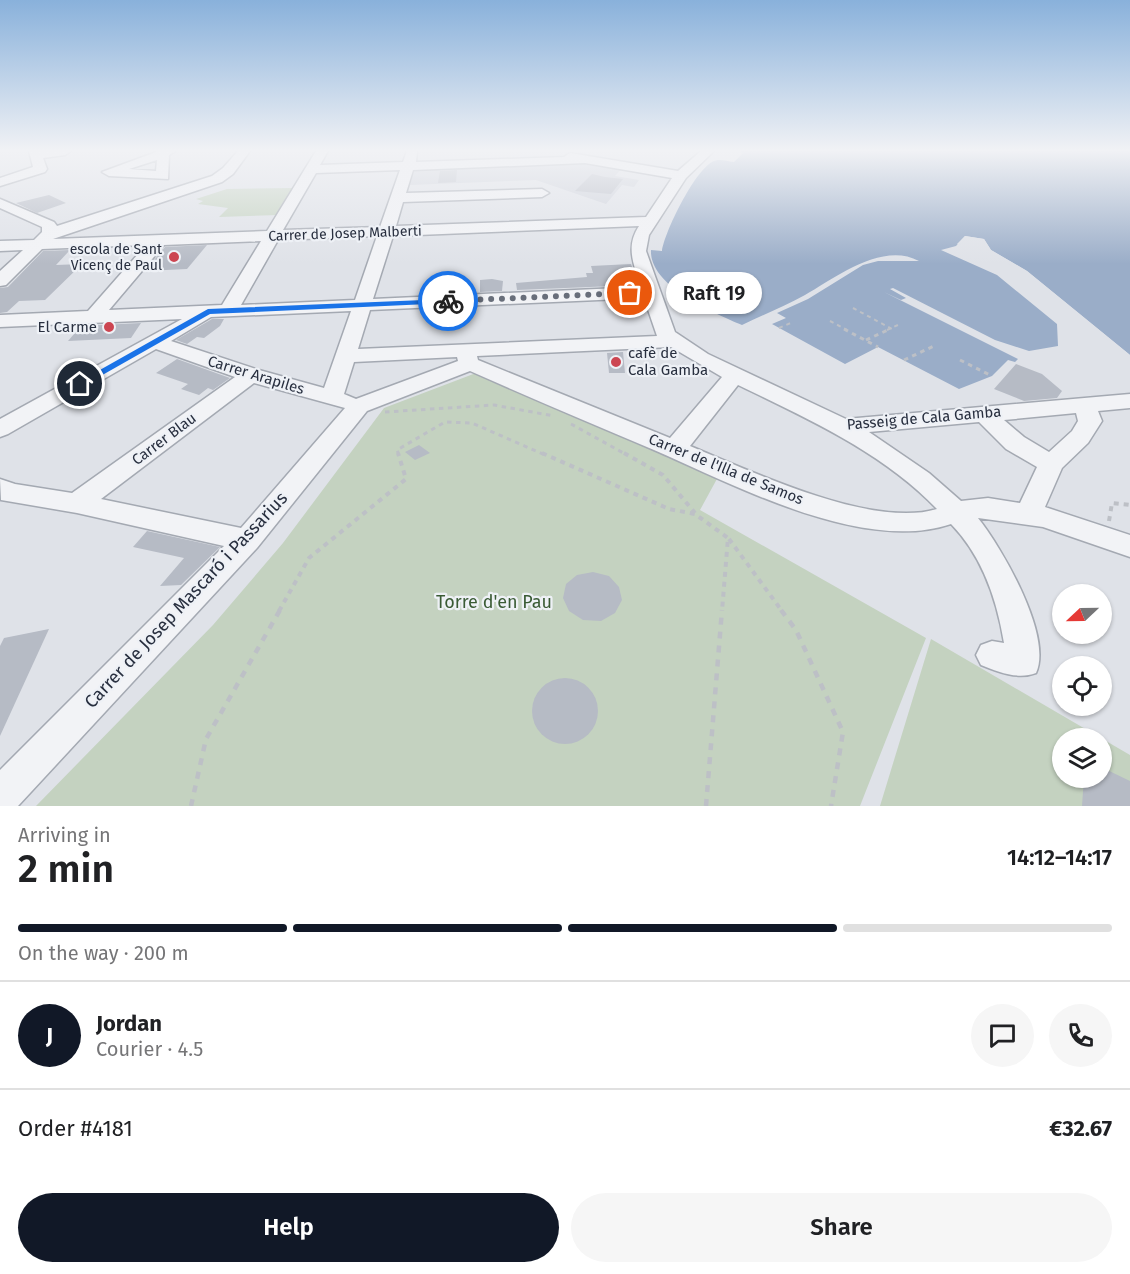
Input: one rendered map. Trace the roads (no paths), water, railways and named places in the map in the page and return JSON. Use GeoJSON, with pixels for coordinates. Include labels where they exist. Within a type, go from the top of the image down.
{"type":"FeatureCollection","features":[{"type":"Feature","properties":{"kind":"street"},"geometry":{"type":"LineString","coordinates":[[0,281],[44,239],[189,189]]}},
{"type":"Feature","properties":{"kind":"street"},"geometry":{"type":"LineString","coordinates":[[228,311],[300,189]]}},
{"type":"Feature","properties":{"kind":"street"},"geometry":{"type":"LineString","coordinates":[[347,407],[346,356],[400,189]]}},
{"type":"Feature","properties":{"kind":"street"},"geometry":{"type":"LineString","coordinates":[[673,189],[641,235],[638,251],[666,335],[674,341]]}},
{"type":"Feature","properties":{"kind":"street"},"geometry":{"type":"LineString","coordinates":[[397,198],[511,210],[542,193]]}},
{"type":"Feature","properties":{"kind":"street"},"geometry":{"type":"LineString","coordinates":[[0,203],[49,225],[44,239]]}},
{"type":"Feature","properties":{"kind":"street","name":"Carrer de Josep Malberti"},"geometry":{"type":"LineString","coordinates":[[0,246],[44,239],[159,240],[386,231],[511,210],[651,221]]}},
{"type":"Feature","properties":{"kind":"street"},"geometry":{"type":"LineString","coordinates":[[93,317],[159,240]]}},
{"type":"Feature","properties":{"kind":"street"},"geometry":{"type":"LineString","coordinates":[[0,321],[652,292]]}},
{"type":"Feature","properties":{"kind":"street"},"geometry":{"type":"LineString","coordinates":[[0,429],[208,312]]}},
{"type":"Feature","properties":{"kind":"street"},"geometry":{"type":"LineString","coordinates":[[346,356],[467,357],[674,341]]}},
{"type":"Feature","properties":{"kind":"street","name":"Passeig de Cala Gamba"},"geometry":{"type":"LineString","coordinates":[[674,341],[734,376],[843,427],[1130,401]]}},
{"type":"Feature","properties":{"kind":"street","name":"Carrer Arapiles"},"geometry":{"type":"LineString","coordinates":[[154,342],[347,407]]}},
{"type":"Feature","properties":{"kind":"street","name":"Carrer de Josep Mascaró i Passarius"},"geometry":{"type":"LineString","coordinates":[[0,797],[248,540],[347,407],[467,357]]}},
{"type":"Feature","properties":{"kind":"street","name":"Carrer de l'Illa de Samos"},"geometry":{"type":"LineString","coordinates":[[467,357],[781,494],[847,515],[908,523],[930,521],[957,512],[988,508],[1029,514],[1118,542]]}},
{"type":"Feature","properties":{"kind":"street","name":"Carrer Blau"},"geometry":{"type":"LineString","coordinates":[[77,503],[251,375]]}},
{"type":"Feature","properties":{"kind":"street"},"geometry":{"type":"LineString","coordinates":[[675,449],[734,376]]}},
{"type":"Feature","properties":{"kind":"street"},"geometry":{"type":"LineString","coordinates":[[1029,514],[1051,464],[1080,437],[1090,421],[1084,405]]}},
{"type":"Feature","properties":{"kind":"street"},"geometry":{"type":"LineString","coordinates":[[983,413],[1015,443],[1051,464]]}},
{"type":"Feature","properties":{"kind":"street"},"geometry":{"type":"LineString","coordinates":[[843,427],[895,459],[929,485],[957,512],[990,556],[1010,600],[1024,663],[992,655]]}},
{"type":"Feature","properties":{"kind":"street"},"geometry":{"type":"LineString","coordinates":[[0,489],[10,493],[77,503],[248,540]]}},
{"type":"Feature","properties":{"kind":"water"},"geometry":{"type":"Polygon","coordinates":[[[689,189],[1130,189],[1130,355],[1027,271],[991,250],[984,239],[965,236],[956,246],[941,250],[997,275],[1057,324],[1058,346],[1029,351],[995,340],[893,288],[890,289],[906,298],[901,300],[884,292],[1018,359],[1015,362],[1008,360],[992,376],[959,389],[878,347],[845,364],[772,324],[786,318],[777,313],[808,299],[863,265],[878,261],[919,261],[905,256],[890,255],[875,258],[844,271],[797,299],[742,325],[685,296],[660,275],[653,263],[651,250],[662,251],[669,230],[689,189]]]}},
{"type":"Feature","properties":{"kind":"place","name":"escola de Sant Vicenç de Paul"},"geometry":{"type":"Point","coordinates":[174,257]}},
{"type":"Feature","properties":{"kind":"place","name":"Raft 19"},"geometry":{"type":"Point","coordinates":[630,293]}},
{"type":"Feature","properties":{"kind":"place","name":"El Carme"},"geometry":{"type":"Point","coordinates":[109,327]}},
{"type":"Feature","properties":{"kind":"place","name":"cafè de Cala Gamba"},"geometry":{"type":"Point","coordinates":[616,362]}},
{"type":"Feature","properties":{"kind":"park label","name":"Torre d'en Pau"},"geometry":{"type":"Point","coordinates":[494,602]}}]}
